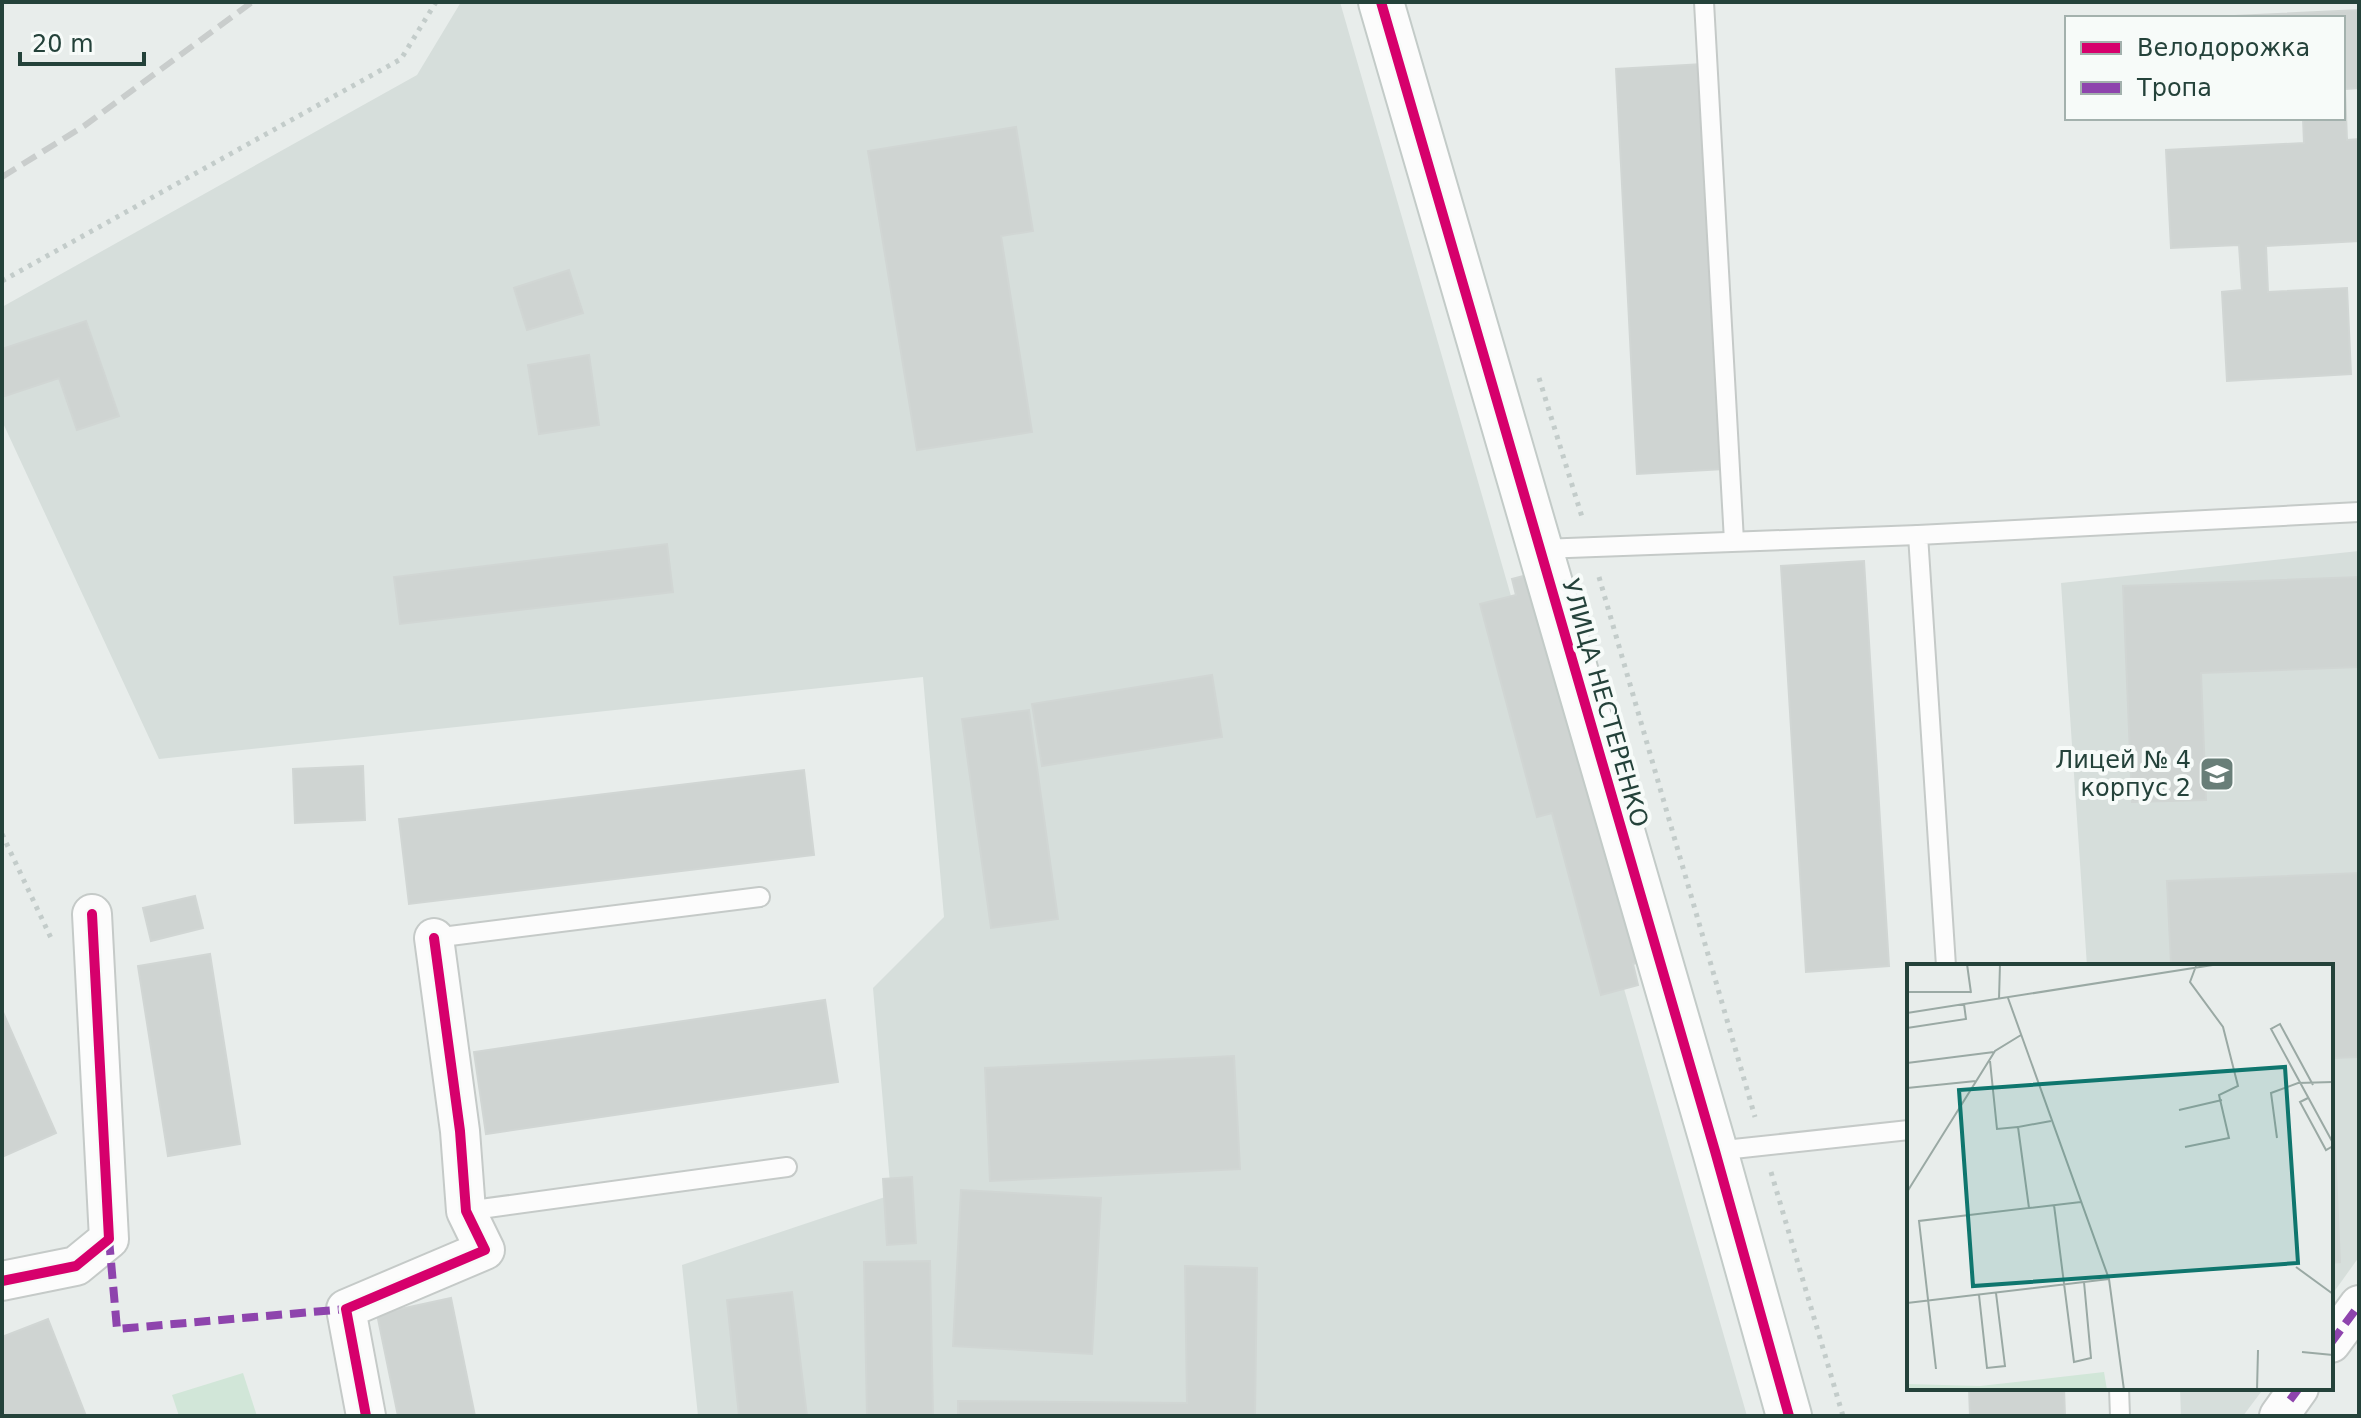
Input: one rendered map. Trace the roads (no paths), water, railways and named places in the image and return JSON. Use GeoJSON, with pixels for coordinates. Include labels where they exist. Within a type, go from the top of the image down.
{"type":"FeatureCollection","features":[{"type":"Feature","properties":{"kind":"street","name":"УЛИЦА НЕСТЕРЕНКО"},"geometry":{"type":"LineString","coordinates":[[1381,2],[1789,1416]]}},
{"type":"Feature","properties":{"kind":"street"},"geometry":{"type":"LineString","coordinates":[[2,1281],[76,1266],[109,1239],[92,914]]}},
{"type":"Feature","properties":{"kind":"street"},"geometry":{"type":"LineString","coordinates":[[366,1416],[346,1309],[485,1250],[466,1211],[460,1131],[434,938]]}},
{"type":"Feature","properties":{"kind":"street"},"geometry":{"type":"LineString","coordinates":[[2333,1340],[2359,1305]]}},
{"type":"Feature","properties":{"kind":"lane"},"geometry":{"type":"LineString","coordinates":[[1704,2],[1734,541]]}},
{"type":"Feature","properties":{"kind":"lane"},"geometry":{"type":"LineString","coordinates":[[1539,549],[1918,535],[2359,512]]}},
{"type":"Feature","properties":{"kind":"lane"},"geometry":{"type":"LineString","coordinates":[[1918,535],[1946,964]]}},
{"type":"Feature","properties":{"kind":"lane"},"geometry":{"type":"LineString","coordinates":[[434,938],[760,897]]}},
{"type":"Feature","properties":{"kind":"lane"},"geometry":{"type":"LineString","coordinates":[[1715,1151],[1907,1130]]}},
{"type":"Feature","properties":{"kind":"lane"},"geometry":{"type":"LineString","coordinates":[[466,1211],[787,1167]]}},
{"type":"Feature","properties":{"kind":"lane"},"geometry":{"type":"LineString","coordinates":[[2119,1390],[2120,1416]]}},
{"type":"Feature","properties":{"kind":"railway"},"geometry":{"type":"LineString","coordinates":[[2,177],[84,126],[252,2]]}},
{"type":"Feature","properties":{"kind":"place","name":"Лицей № 4 корпус 2"},"geometry":{"type":"Point","coordinates":[2217,774]}}]}
